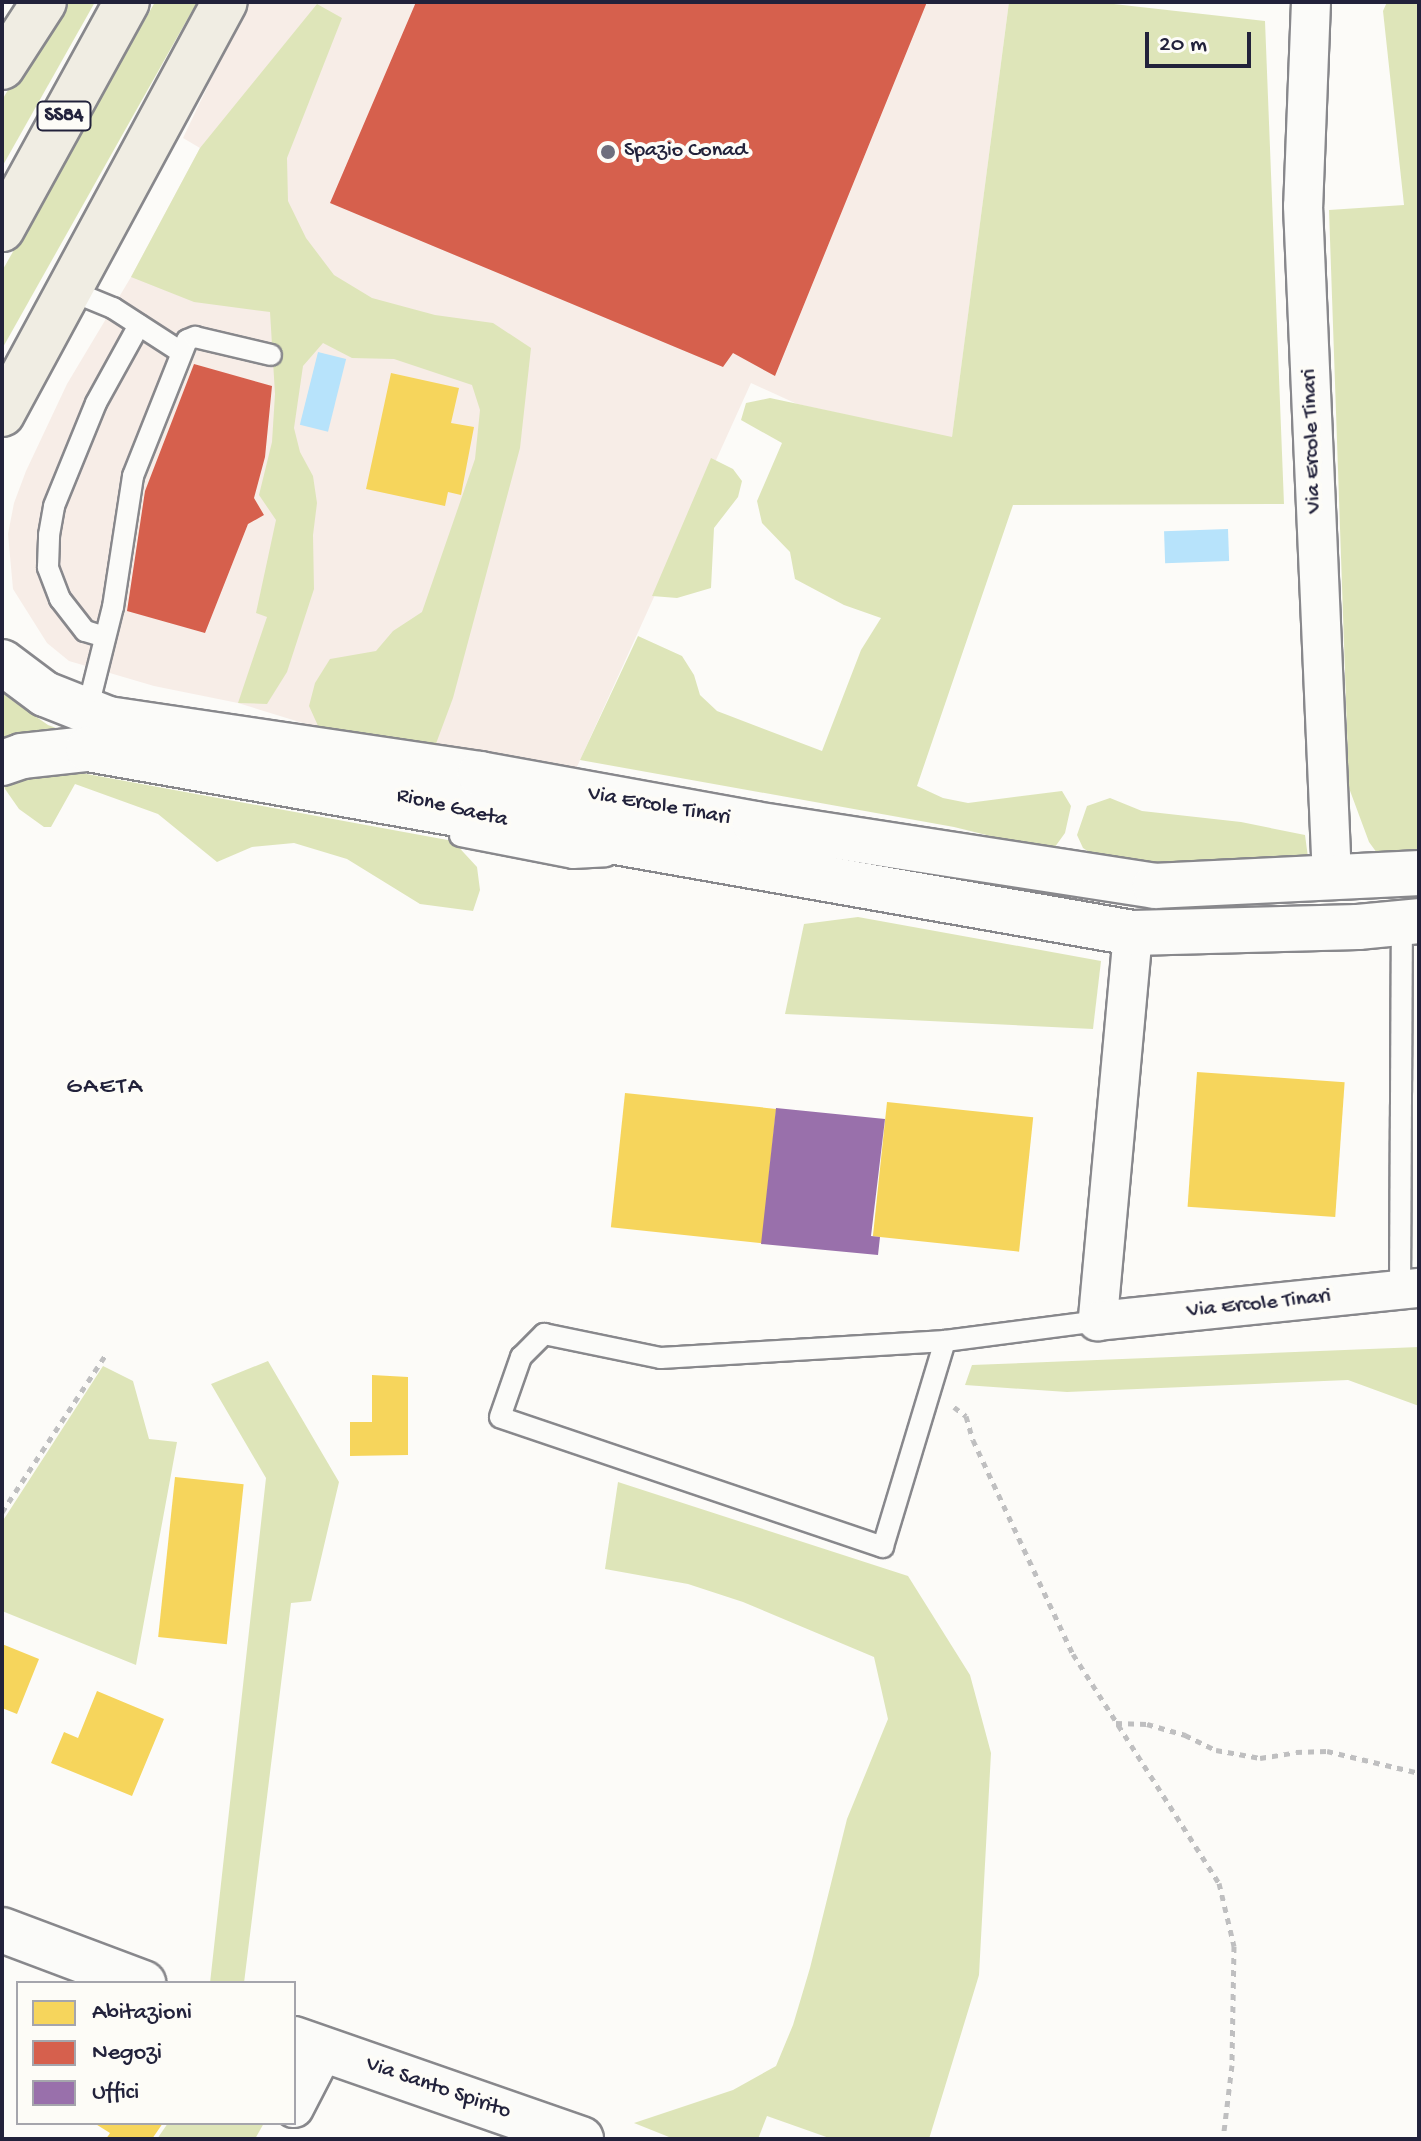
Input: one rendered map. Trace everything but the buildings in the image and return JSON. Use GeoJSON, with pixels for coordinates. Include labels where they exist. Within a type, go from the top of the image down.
{"type":"FeatureCollection","features":[{"type":"Feature","properties":{"kind":"main road"},"geometry":{"type":"LineString","coordinates":[[2,67],[44,2]]}},
{"type":"Feature","properties":{"kind":"main road","name":"SS84"},"geometry":{"type":"LineString","coordinates":[[2,229],[127,2]]}},
{"type":"Feature","properties":{"kind":"main road"},"geometry":{"type":"LineString","coordinates":[[2,414],[225,2]]}},
{"type":"Feature","properties":{"kind":"street","name":"Via Ercole Tinari"},"geometry":{"type":"LineString","coordinates":[[1311,2],[1303,206],[1332,879]]}},
{"type":"Feature","properties":{"kind":"street","name":"Via Ercole Tinari"},"geometry":{"type":"LineString","coordinates":[[2,662],[45,694],[108,719],[480,774],[755,824],[1155,886],[1419,873]]}},
{"type":"Feature","properties":{"kind":"street","name":"Via Ercole Tinari"},"geometry":{"type":"LineString","coordinates":[[2,763],[22,756],[88,749],[1133,933],[1411,922]]}},
{"type":"Feature","properties":{"kind":"street"},"geometry":{"type":"LineString","coordinates":[[1098,1321],[1133,933]]}},
{"type":"Feature","properties":{"kind":"street","name":"Via Ercole Tinari"},"geometry":{"type":"LineString","coordinates":[[1098,1321],[1410,1289]]}},
{"type":"Feature","properties":{"kind":"street"},"geometry":{"type":"LineString","coordinates":[[2,1930],[138,1981]]}},
{"type":"Feature","properties":{"kind":"street"},"geometry":{"type":"LineString","coordinates":[[296,2100],[309,2045]]}},
{"type":"Feature","properties":{"kind":"street","name":"Via Santo Spirito"},"geometry":{"type":"LineString","coordinates":[[309,2045],[559,2135]]}},
{"type":"Feature","properties":{"kind":"lane"},"geometry":{"type":"LineString","coordinates":[[69,290],[113,308],[181,352]]}},
{"type":"Feature","properties":{"kind":"lane"},"geometry":{"type":"LineString","coordinates":[[105,637],[85,631],[60,599],[48,567],[49,535],[54,506],[96,403],[139,325]]}},
{"type":"Feature","properties":{"kind":"lane"},"geometry":{"type":"LineString","coordinates":[[87,711],[105,637],[133,476],[187,340],[195,337],[271,355]]}},
{"type":"Feature","properties":{"kind":"lane"},"geometry":{"type":"LineString","coordinates":[[1410,1289],[1411,922]]}},
{"type":"Feature","properties":{"kind":"lane","name":"Via Ercole Tinari"},"geometry":{"type":"LineString","coordinates":[[931,1389],[883,1547],[500,1417],[521,1357],[544,1334],[661,1358],[945,1341],[1098,1321]]}},
{"type":"Feature","properties":{"kind":"lane"},"geometry":{"type":"LineString","coordinates":[[931,1389],[945,1341]]}},
{"type":"Feature","properties":{"kind":"path"},"geometry":{"type":"LineString","coordinates":[[2,1512],[106,1354]]}},
{"type":"Feature","properties":{"kind":"path"},"geometry":{"type":"LineString","coordinates":[[931,1389],[966,1416],[973,1440],[1073,1654],[1219,1883],[1234,1946],[1232,2065],[1223,2139]]}},
{"type":"Feature","properties":{"kind":"path"},"geometry":{"type":"LineString","coordinates":[[1116,1723],[1147,1724],[1185,1735],[1216,1750],[1260,1758],[1327,1751],[1419,1773]]}},
{"type":"Feature","properties":{"kind":"shaded area"},"geometry":{"type":"Polygon","coordinates":[[[248,2],[1009,2],[952,438],[797,404],[751,383],[576,769],[338,738],[319,728],[238,703],[154,686],[69,661],[47,643],[13,589],[8,534],[14,503],[26,471],[67,384],[131,277],[200,148],[183,138],[248,2]]]}},
{"type":"Feature","properties":{"kind":"green space"},"geometry":{"type":"Polygon","coordinates":[[[61,2],[95,2],[2,167],[2,100],[61,2]]]}},
{"type":"Feature","properties":{"kind":"green space"},"geometry":{"type":"Polygon","coordinates":[[[155,2],[197,2],[2,349],[2,271],[155,2]]]}},
{"type":"Feature","properties":{"kind":"green space"},"geometry":{"type":"Polygon","coordinates":[[[1009,2],[1096,2],[1265,21],[1284,504],[1013,505],[917,786],[943,798],[968,803],[1062,791],[1071,806],[1065,833],[1052,851],[954,827],[580,760],[638,636],[682,656],[694,675],[700,695],[717,711],[822,751],[861,650],[881,618],[844,605],[795,579],[790,552],[762,523],[757,501],[782,443],[741,420],[746,403],[770,398],[952,437],[1009,2]]]}},
{"type":"Feature","properties":{"kind":"green space"},"geometry":{"type":"Polygon","coordinates":[[[1387,2],[1419,2],[1419,859],[1385,864],[1369,842],[1349,788],[1329,210],[1404,205],[1383,11],[1387,2]]]}},
{"type":"Feature","properties":{"kind":"green space"},"geometry":{"type":"Polygon","coordinates":[[[317,4],[342,18],[287,158],[288,201],[306,238],[334,275],[372,298],[435,315],[493,323],[531,348],[520,448],[453,698],[434,749],[319,728],[309,706],[315,683],[330,659],[376,651],[393,631],[422,612],[475,459],[480,410],[472,385],[394,359],[352,358],[323,343],[303,366],[294,428],[300,452],[313,476],[317,503],[313,535],[314,589],[287,672],[267,704],[238,703],[267,617],[256,613],[276,520],[259,495],[272,442],[275,394],[270,312],[194,302],[131,277],[200,148],[317,4]]]}},
{"type":"Feature","properties":{"kind":"green space"},"geometry":{"type":"Polygon","coordinates":[[[711,458],[733,469],[742,481],[738,497],[714,528],[711,588],[677,598],[652,596],[711,458]]]}},
{"type":"Feature","properties":{"kind":"green space"},"geometry":{"type":"Polygon","coordinates":[[[2,693],[48,725],[75,735],[2,745],[2,693]]]}},
{"type":"Feature","properties":{"kind":"green space"},"geometry":{"type":"Polygon","coordinates":[[[76,772],[453,841],[477,867],[480,890],[473,911],[420,904],[347,859],[294,843],[252,847],[217,862],[158,814],[75,784],[51,827],[44,827],[19,809],[5,789],[2,777],[76,772]]]}},
{"type":"Feature","properties":{"kind":"green space"},"geometry":{"type":"Polygon","coordinates":[[[1110,798],[1142,811],[1241,822],[1305,835],[1310,872],[1106,863],[1083,848],[1077,835],[1087,806],[1110,798]]]}},
{"type":"Feature","properties":{"kind":"green space"},"geometry":{"type":"Polygon","coordinates":[[[858,917],[1101,961],[1093,1029],[785,1014],[804,924],[858,917]]]}},
{"type":"Feature","properties":{"kind":"green space"},"geometry":{"type":"Polygon","coordinates":[[[1419,1347],[1419,1406],[1348,1380],[1067,1392],[965,1385],[972,1365],[1419,1347]]]}},
{"type":"Feature","properties":{"kind":"green space"},"geometry":{"type":"Polygon","coordinates":[[[268,1361],[339,1482],[311,1601],[291,1603],[244,1981],[210,1981],[266,1478],[211,1384],[268,1361]]]}},
{"type":"Feature","properties":{"kind":"green space"},"geometry":{"type":"Polygon","coordinates":[[[103,1366],[133,1381],[149,1439],[177,1442],[136,1665],[2,1611],[2,1522],[103,1366]]]}},
{"type":"Feature","properties":{"kind":"green space"},"geometry":{"type":"Polygon","coordinates":[[[618,1482],[908,1576],[970,1675],[991,1753],[979,1975],[929,2139],[832,2139],[767,2116],[758,2139],[674,2139],[634,2123],[733,2090],[776,2066],[793,2025],[810,1968],[847,1819],[888,1719],[874,1657],[743,1602],[688,1584],[605,1569],[618,1482]]]}},
{"type":"Feature","properties":{"kind":"green space"},"geometry":{"type":"Polygon","coordinates":[[[167,2125],[263,2125],[255,2139],[157,2139],[167,2125]]]}},
{"type":"Feature","properties":{"kind":"water"},"geometry":{"type":"Polygon","coordinates":[[[318,352],[346,359],[328,432],[300,425],[318,352]]]}},
{"type":"Feature","properties":{"kind":"water"},"geometry":{"type":"Polygon","coordinates":[[[1228,529],[1229,561],[1165,563],[1164,531],[1228,529]]]}},
{"type":"Feature","properties":{"kind":"place","name":"Spazio Conad"},"geometry":{"type":"Point","coordinates":[608,152]}},
{"type":"Feature","properties":{"kind":"district","name":"GAETA"},"geometry":{"type":"Point","coordinates":[105,1088]}}]}
